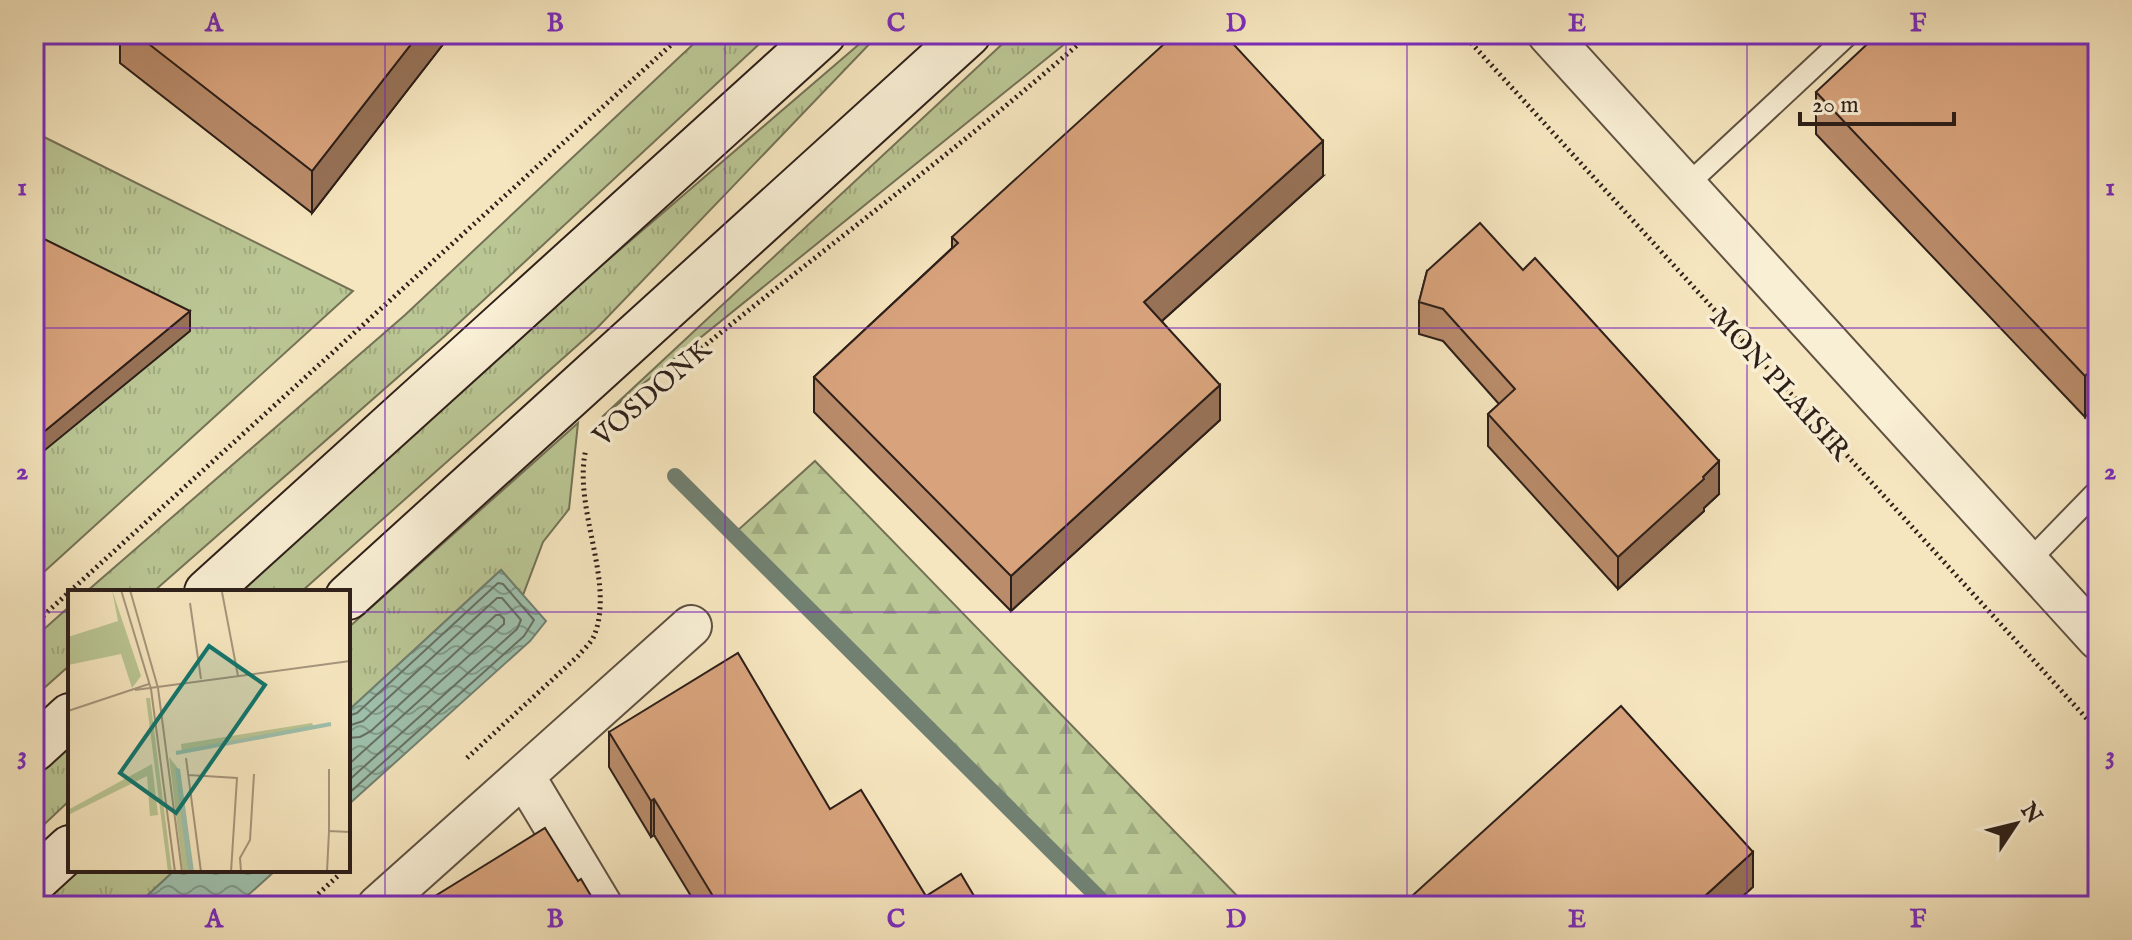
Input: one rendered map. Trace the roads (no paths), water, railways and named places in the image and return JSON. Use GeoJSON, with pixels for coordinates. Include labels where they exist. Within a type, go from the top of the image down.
{"type":"FeatureCollection","features":[{"type":"Feature","properties":{"kind":"main road"},"geometry":{"type":"LineString","coordinates":[[209,590],[823,34]]}},
{"type":"Feature","properties":{"kind":"main road","name":"VOSDONK"},"geometry":{"type":"LineString","coordinates":[[350,595],[968,34]]}},
{"type":"Feature","properties":{"kind":"main road"},"geometry":{"type":"LineString","coordinates":[[34,749],[68,718]]}},
{"type":"Feature","properties":{"kind":"main road"},"geometry":{"type":"LineString","coordinates":[[34,881],[68,850]]}},
{"type":"Feature","properties":{"kind":"street"},"geometry":{"type":"LineString","coordinates":[[1548,34],[2098,639]]}},
{"type":"Feature","properties":{"kind":"street"},"geometry":{"type":"LineString","coordinates":[[378,906],[691,626]]}},
{"type":"Feature","properties":{"kind":"street"},"geometry":{"type":"LineString","coordinates":[[524,776],[602,906]]}},
{"type":"Feature","properties":{"kind":"lane"},"geometry":{"type":"LineString","coordinates":[[1686,186],[1849,34]]}},
{"type":"Feature","properties":{"kind":"lane"},"geometry":{"type":"LineString","coordinates":[[2028,562],[2098,490]]}},
{"type":"Feature","properties":{"kind":"water"},"geometry":{"type":"Polygon","coordinates":[[[501,570],[546,621],[530,641],[350,803],[350,709],[501,570]]]}},
{"type":"Feature","properties":{"kind":"water"},"geometry":{"type":"Polygon","coordinates":[[[173,872],[274,872],[236,906],[136,906],[173,872]]]}},
{"type":"Feature","properties":{"kind":"waterway"},"geometry":{"type":"LineString","coordinates":[[675,476],[1107,906]]}}]}
